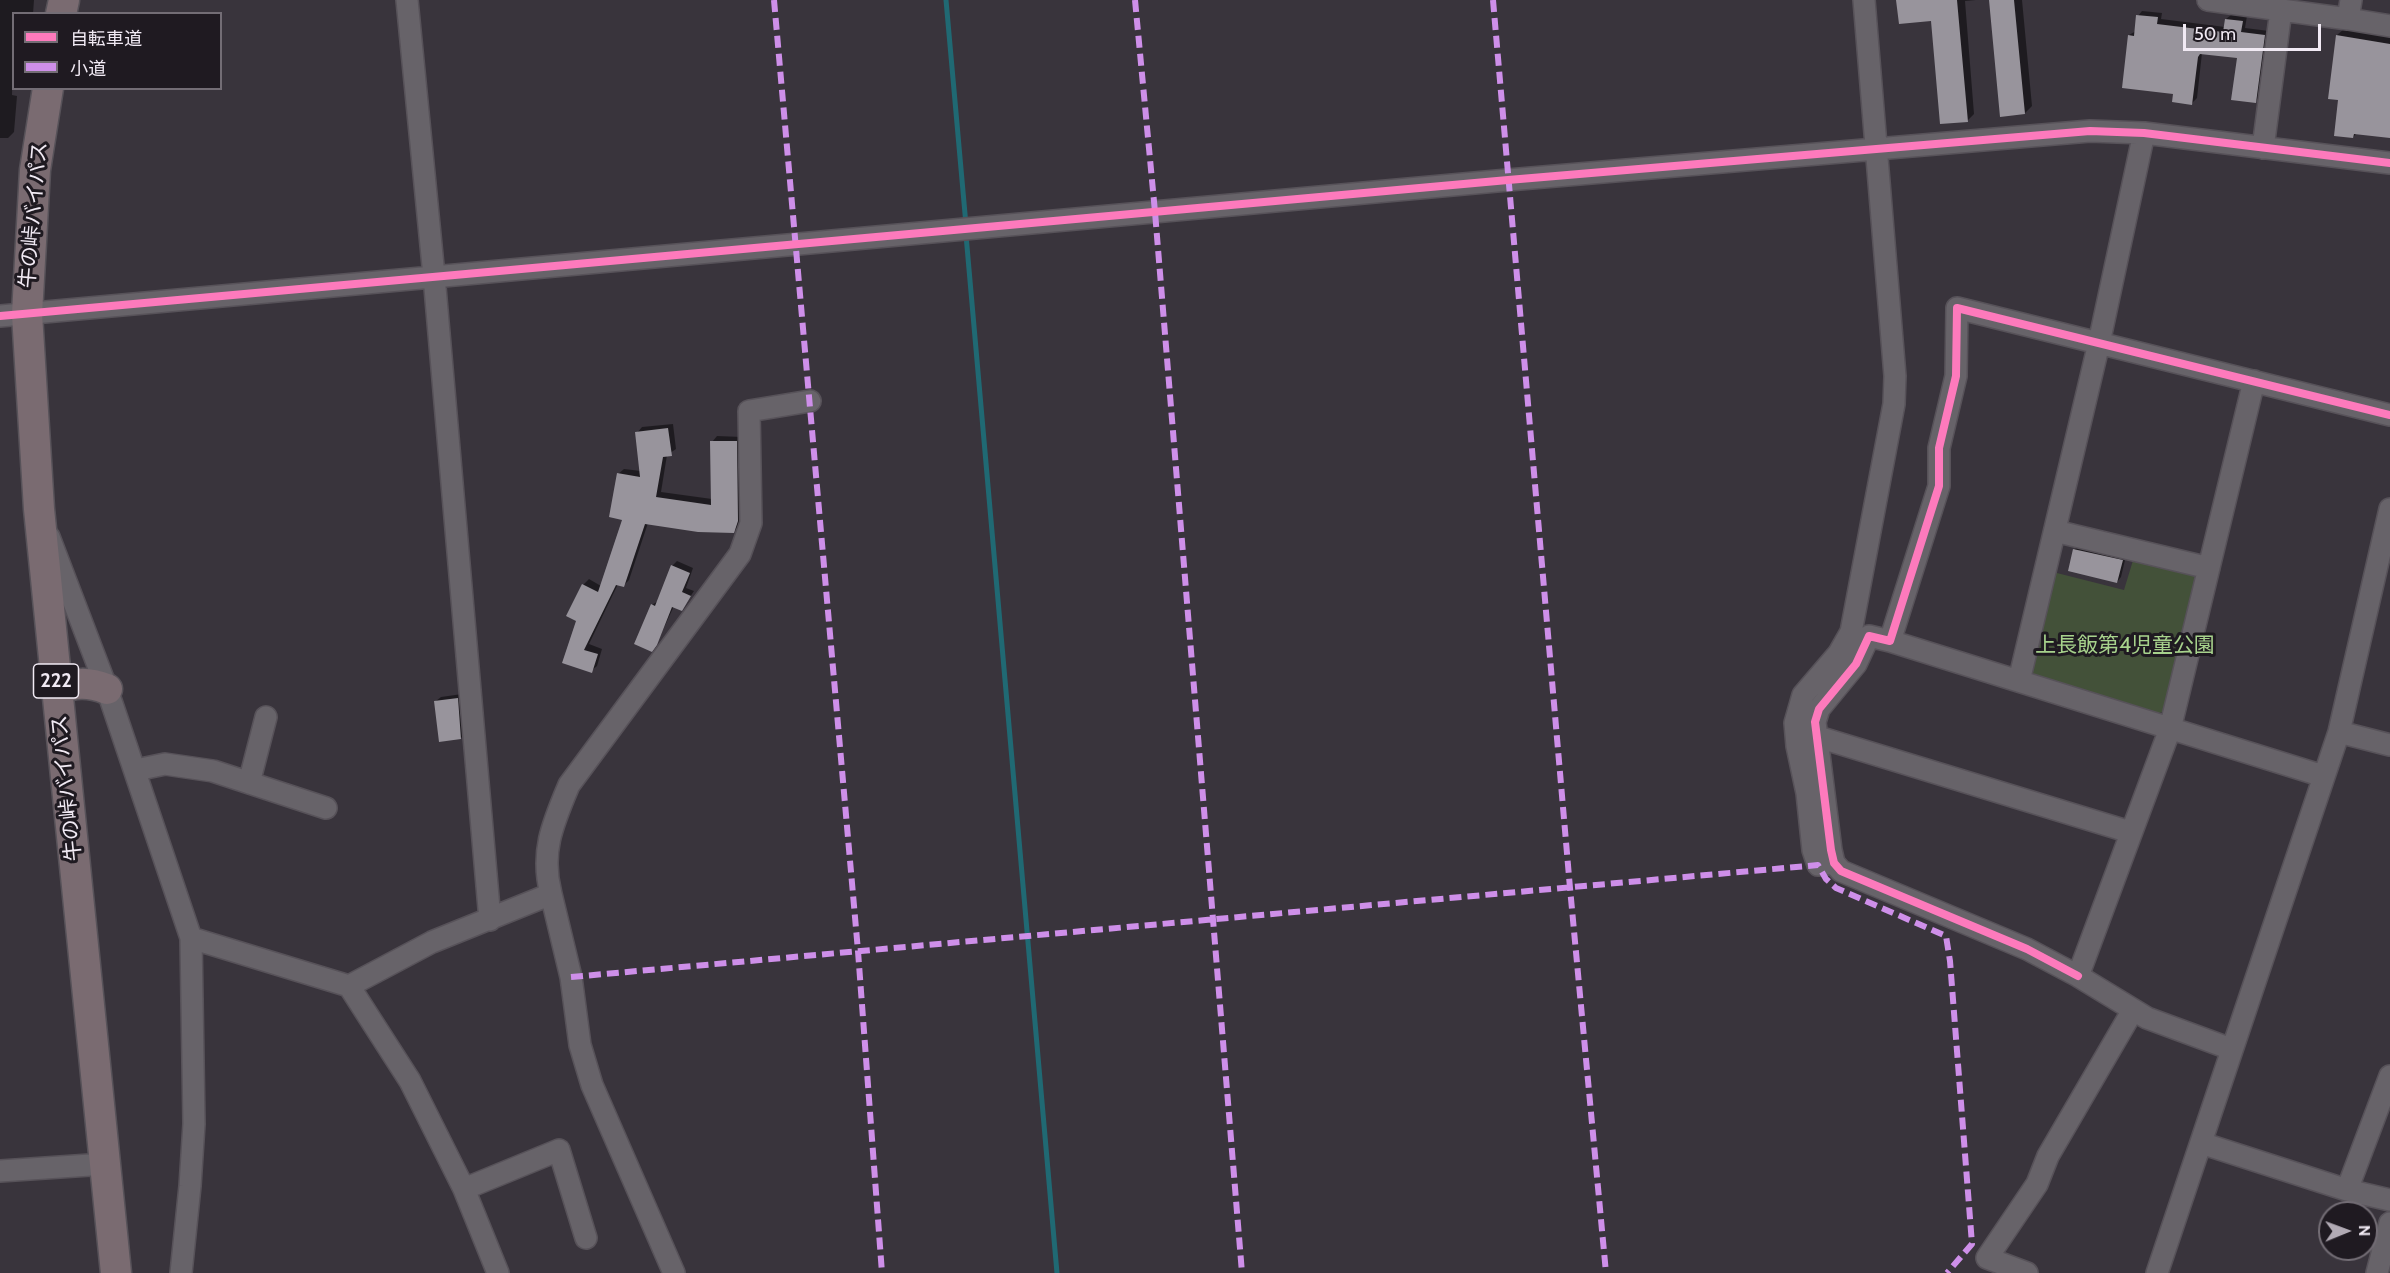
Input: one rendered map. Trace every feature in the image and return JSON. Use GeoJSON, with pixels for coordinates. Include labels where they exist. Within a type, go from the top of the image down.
{"type":"FeatureCollection","features":[{"type":"Feature","properties":{"kind":"highway","name":"牛の峠バイパス"},"geometry":{"type":"LineString","coordinates":[[48,90],[13,315],[39,509],[116,1273]]}},
{"type":"Feature","properties":{"kind":"highway"},"geometry":{"type":"LineString","coordinates":[[57,690],[81,683],[92,683],[107,689]]}},
{"type":"Feature","properties":{"kind":"street"},"geometry":{"type":"LineString","coordinates":[[406,0],[434,276],[490,920]]}},
{"type":"Feature","properties":{"kind":"street"},"geometry":{"type":"LineString","coordinates":[[1834,862],[1818,866],[1813,850],[1807,793],[1797,746],[1795,723],[1803,695],[1839,653],[1851,632],[1894,404],[1895,376],[1864,0]]}},
{"type":"Feature","properties":{"kind":"street"},"geometry":{"type":"LineString","coordinates":[[2208,0],[2281,10],[2349,10],[2390,26]]}},
{"type":"Feature","properties":{"kind":"street"},"geometry":{"type":"LineString","coordinates":[[2263,148],[2281,10]]}},
{"type":"Feature","properties":{"kind":"street"},"geometry":{"type":"LineString","coordinates":[[13,315],[1877,147],[2090,131],[2144,133],[2390,163]]}},
{"type":"Feature","properties":{"kind":"street"},"geometry":{"type":"LineString","coordinates":[[2019,681],[2099,343],[2144,133]]}},
{"type":"Feature","properties":{"kind":"street"},"geometry":{"type":"LineString","coordinates":[[1890,640],[1939,486],[1939,448],[1956,376],[1958,308],[2390,415]]}},
{"type":"Feature","properties":{"kind":"street"},"geometry":{"type":"LineString","coordinates":[[2078,976],[2170,729],[2254,381]]}},
{"type":"Feature","properties":{"kind":"street"},"geometry":{"type":"LineString","coordinates":[[674,1273],[592,1085],[580,1045],[571,976],[546,874],[550,827],[569,785],[740,554],[751,523],[750,411],[810,401]]}},
{"type":"Feature","properties":{"kind":"street"},"geometry":{"type":"LineString","coordinates":[[39,509],[136,770],[191,938],[194,1124],[181,1273]]}},
{"type":"Feature","properties":{"kind":"street"},"geometry":{"type":"LineString","coordinates":[[2157,1273],[2339,732],[2390,509]]}},
{"type":"Feature","properties":{"kind":"street"},"geometry":{"type":"LineString","coordinates":[[2055,531],[2209,568]]}},
{"type":"Feature","properties":{"kind":"street"},"geometry":{"type":"LineString","coordinates":[[2231,1049],[2147,1018],[2078,976],[2026,949],[1841,871],[1834,862],[1815,736],[1815,722],[1819,709],[1856,664],[1869,636],[1890,640],[2323,776]]}},
{"type":"Feature","properties":{"kind":"street"},"geometry":{"type":"LineString","coordinates":[[249,783],[266,717]]}},
{"type":"Feature","properties":{"kind":"street"},"geometry":{"type":"LineString","coordinates":[[2339,732],[2390,746]]}},
{"type":"Feature","properties":{"kind":"street"},"geometry":{"type":"LineString","coordinates":[[1815,736],[2130,832]]}},
{"type":"Feature","properties":{"kind":"street"},"geometry":{"type":"LineString","coordinates":[[136,770],[165,764],[213,771],[326,808]]}},
{"type":"Feature","properties":{"kind":"street"},"geometry":{"type":"LineString","coordinates":[[349,986],[432,942],[551,894]]}},
{"type":"Feature","properties":{"kind":"street"},"geometry":{"type":"LineString","coordinates":[[191,938],[349,986],[410,1081],[464,1189],[498,1273]]}},
{"type":"Feature","properties":{"kind":"street"},"geometry":{"type":"LineString","coordinates":[[2016,1271],[1987,1258],[2037,1184],[2048,1156],[2133,1010]]}},
{"type":"Feature","properties":{"kind":"street"},"geometry":{"type":"LineString","coordinates":[[2347,1190],[2390,1076]]}},
{"type":"Feature","properties":{"kind":"street"},"geometry":{"type":"LineString","coordinates":[[2201,1143],[2347,1190],[2390,1200]]}},
{"type":"Feature","properties":{"kind":"street"},"geometry":{"type":"LineString","coordinates":[[464,1189],[559,1150],[586,1238]]}},
{"type":"Feature","properties":{"kind":"street"},"geometry":{"type":"LineString","coordinates":[[0,1171],[105,1164]]}},
{"type":"Feature","properties":{"kind":"street"},"geometry":{"type":"LineString","coordinates":[[2377,1273],[2390,1223]]}},
{"type":"Feature","properties":{"kind":"green space","name":"上長飯第4児童公園"},"geometry":{"type":"Polygon","coordinates":[[[2134,557],[2193,572],[2198,581],[2167,710],[2157,714],[2035,678],[2031,669],[2053,572],[2124,590],[2134,557]]]}},
{"type":"Feature","properties":{"kind":"building"},"geometry":{"type":"Polygon","coordinates":[[[1896,0],[1957,0],[1968,122],[1940,124],[1931,21],[1899,24],[1896,0]]]}},
{"type":"Feature","properties":{"kind":"building"},"geometry":{"type":"Polygon","coordinates":[[[1989,0],[2014,0],[2025,114],[2000,117],[1989,0]]]}},
{"type":"Feature","properties":{"kind":"building"},"geometry":{"type":"Polygon","coordinates":[[[2136,15],[2158,17],[2157,24],[2223,32],[2225,19],[2243,21],[2241,32],[2265,35],[2256,103],[2231,100],[2237,58],[2200,54],[2192,105],[2172,102],[2173,94],[2122,88],[2128,35],[2134,36],[2136,15]]]}},
{"type":"Feature","properties":{"kind":"building"},"geometry":{"type":"Polygon","coordinates":[[[2336,35],[2390,44],[2390,138],[2354,134],[2353,138],[2334,136],[2338,100],[2328,99],[2336,35]]]}},
{"type":"Feature","properties":{"kind":"building"},"geometry":{"type":"Polygon","coordinates":[[[668,428],[672,456],[663,457],[656,497],[711,505],[710,441],[737,441],[738,521],[734,533],[698,532],[645,524],[624,587],[616,585],[584,650],[598,654],[592,673],[562,663],[576,621],[566,616],[582,584],[598,592],[622,520],[609,517],[617,473],[640,477],[635,432],[668,428]]]}},
{"type":"Feature","properties":{"kind":"building"},"geometry":{"type":"Polygon","coordinates":[[[2073,549],[2123,560],[2117,583],[2068,571],[2073,549]]]}},
{"type":"Feature","properties":{"kind":"building"},"geometry":{"type":"Polygon","coordinates":[[[671,565],[690,573],[682,592],[691,596],[682,611],[672,607],[652,652],[634,644],[651,604],[655,606],[671,565]]]}},
{"type":"Feature","properties":{"kind":"building"},"geometry":{"type":"Polygon","coordinates":[[[458,698],[461,739],[439,742],[434,701],[458,698]]]}},
{"type":"Feature","properties":{"kind":"waterway"},"geometry":{"type":"LineString","coordinates":[[946,0],[966,225]]}},
{"type":"Feature","properties":{"kind":"waterway"},"geometry":{"type":"LineString","coordinates":[[966,235],[1057,1273]]}},
{"type":"Feature","properties":{"kind":"marked path"},"geometry":{"type":"LineString","coordinates":[[774,0],[858,951],[882,1273]]}},
{"type":"Feature","properties":{"kind":"marked path"},"geometry":{"type":"LineString","coordinates":[[1135,0],[1155,212],[1242,1273]]}},
{"type":"Feature","properties":{"kind":"marked path"},"geometry":{"type":"LineString","coordinates":[[1493,0],[1570,888],[1606,1273]]}},
{"type":"Feature","properties":{"kind":"marked path"},"geometry":{"type":"LineString","coordinates":[[571,977],[1818,865],[1826,879],[1836,888],[1946,936],[1950,961],[1972,1244],[1947,1273]]}},
{"type":"Feature","properties":{"kind":"cycle path"},"geometry":{"type":"LineString","coordinates":[[0,316],[1508,180],[2090,131],[2144,133],[2390,163]]}},
{"type":"Feature","properties":{"kind":"cycle path"},"geometry":{"type":"LineString","coordinates":[[2078,976],[2027,949],[1841,871],[1834,863],[1831,850],[1815,722],[1819,709],[1856,664],[1869,636],[1890,641],[1939,486],[1939,448],[1956,376],[1957,308],[2390,415]]}}]}
